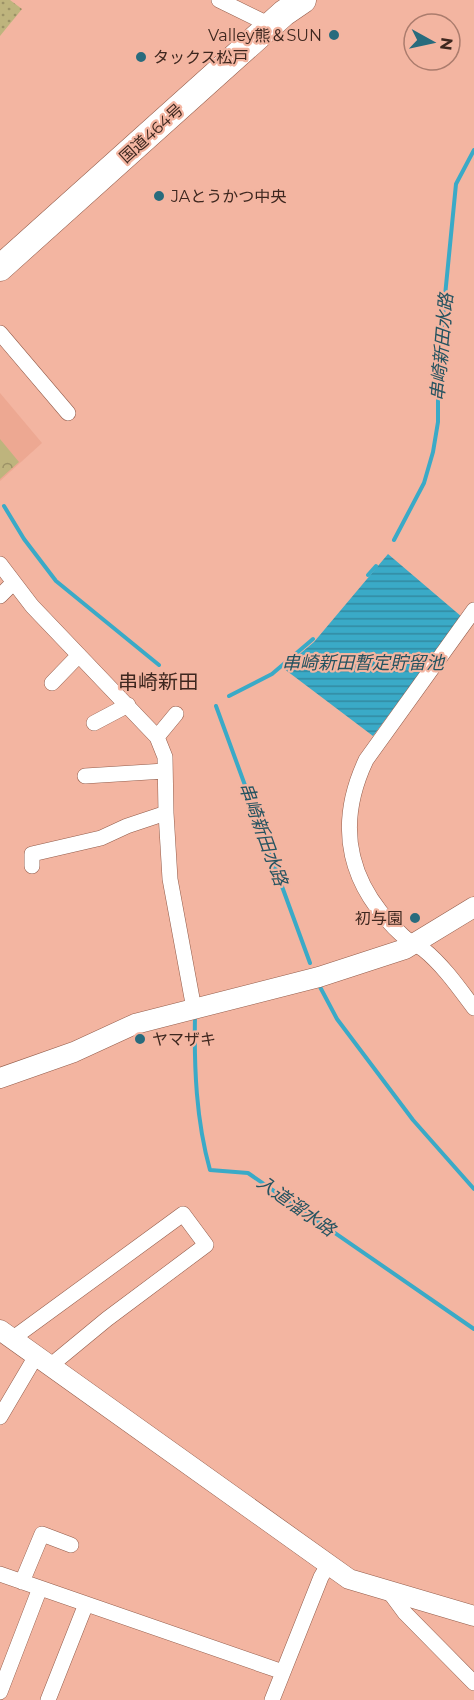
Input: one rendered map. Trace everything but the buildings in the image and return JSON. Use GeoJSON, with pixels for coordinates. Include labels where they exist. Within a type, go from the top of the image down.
{"type":"FeatureCollection","features":[{"type":"Feature","properties":{"kind":"highway","name":"国道464号"},"geometry":{"type":"LineString","coordinates":[[0,268],[284,13],[303,0]]}},
{"type":"Feature","properties":{"kind":"street"},"geometry":{"type":"LineString","coordinates":[[219,0],[264,22],[268,29]]}},
{"type":"Feature","properties":{"kind":"street"},"geometry":{"type":"LineString","coordinates":[[0,333],[68,413]]}},
{"type":"Feature","properties":{"kind":"street"},"geometry":{"type":"LineString","coordinates":[[0,564],[32,606],[157,737],[165,757],[165,813],[170,879],[194,1009]]}},
{"type":"Feature","properties":{"kind":"street"},"geometry":{"type":"LineString","coordinates":[[0,596],[13,583]]}},
{"type":"Feature","properties":{"kind":"street"},"geometry":{"type":"LineString","coordinates":[[474,610],[366,760],[355,782],[348,840],[352,860],[362,883],[384,916],[406,938],[424,949],[474,1008]]}},
{"type":"Feature","properties":{"kind":"street"},"geometry":{"type":"LineString","coordinates":[[52,683],[79,655]]}},
{"type":"Feature","properties":{"kind":"street"},"geometry":{"type":"LineString","coordinates":[[94,723],[128,705]]}},
{"type":"Feature","properties":{"kind":"street"},"geometry":{"type":"LineString","coordinates":[[157,737],[176,714]]}},
{"type":"Feature","properties":{"kind":"street"},"geometry":{"type":"LineString","coordinates":[[85,776],[165,771]]}},
{"type":"Feature","properties":{"kind":"street"},"geometry":{"type":"LineString","coordinates":[[32,866],[32,854],[101,838],[165,813]]}},
{"type":"Feature","properties":{"kind":"street"},"geometry":{"type":"LineString","coordinates":[[0,1078],[74,1052],[135,1024],[354,967],[415,944],[474,907]]}},
{"type":"Feature","properties":{"kind":"street"},"geometry":{"type":"LineString","coordinates":[[0,1417],[43,1361],[107,1318],[206,1245],[183,1214],[6,1334],[43,1361],[328,1565],[349,1579],[474,1616]]}},
{"type":"Feature","properties":{"kind":"street"},"geometry":{"type":"LineString","coordinates":[[22,1582],[42,1534],[71,1545]]}},
{"type":"Feature","properties":{"kind":"street"},"geometry":{"type":"LineString","coordinates":[[274,1699],[321,1577],[328,1565]]}},
{"type":"Feature","properties":{"kind":"street"},"geometry":{"type":"LineString","coordinates":[[0,1574],[283,1672]]}},
{"type":"Feature","properties":{"kind":"street"},"geometry":{"type":"LineString","coordinates":[[0,1692],[40,1588]]}},
{"type":"Feature","properties":{"kind":"street"},"geometry":{"type":"LineString","coordinates":[[388,1590],[405,1613],[474,1683]]}},
{"type":"Feature","properties":{"kind":"street"},"geometry":{"type":"LineString","coordinates":[[48,1700],[86,1604]]}},
{"type":"Feature","properties":{"kind":"street"},"geometry":{"type":"LineString","coordinates":[[0,1698],[6,1700]]}},
{"type":"Feature","properties":{"kind":"shaded area"},"geometry":{"type":"Polygon","coordinates":[[[0,393],[42,443],[0,481],[0,393]]]}},
{"type":"Feature","properties":{"kind":"green space"},"geometry":{"type":"Polygon","coordinates":[[[0,0],[10,0],[22,9],[0,36],[0,0]]]}},
{"type":"Feature","properties":{"kind":"green space"},"geometry":{"type":"Polygon","coordinates":[[[0,439],[19,462],[0,479],[0,439]]]}},
{"type":"Feature","properties":{"kind":"water","name":"串崎新田暫定貯留池"},"geometry":{"type":"Polygon","coordinates":[[[388,554],[462,617],[373,736],[283,668],[314,642],[388,554]]]}},
{"type":"Feature","properties":{"kind":"waterway","name":"串崎新田水路"},"geometry":{"type":"LineString","coordinates":[[394,540],[424,483],[433,452],[438,422],[438,367],[456,184],[474,150]]}},
{"type":"Feature","properties":{"kind":"waterway"},"geometry":{"type":"LineString","coordinates":[[4,506],[24,539],[56,581],[159,665]]}},
{"type":"Feature","properties":{"kind":"waterway","name":"串崎新田水路"},"geometry":{"type":"LineString","coordinates":[[368,575],[376,566]]}},
{"type":"Feature","properties":{"kind":"waterway","name":"串崎新田水路"},"geometry":{"type":"LineString","coordinates":[[229,696],[272,674],[313,639]]}},
{"type":"Feature","properties":{"kind":"waterway","name":"串崎新田水路"},"geometry":{"type":"LineString","coordinates":[[216,706],[310,963]]}},
{"type":"Feature","properties":{"kind":"waterway","name":"串崎新田水路"},"geometry":{"type":"LineString","coordinates":[[319,985],[337,1019],[413,1120],[474,1189]]}},
{"type":"Feature","properties":{"kind":"waterway","name":"入道溜水路"},"geometry":{"type":"LineString","coordinates":[[195,1016],[197,1093],[210,1170],[248,1173],[474,1329]]}},
{"type":"Feature","properties":{"kind":"place","name":"Valley熊＆SUN"},"geometry":{"type":"Point","coordinates":[334,35]}},
{"type":"Feature","properties":{"kind":"place","name":"タックス松戸"},"geometry":{"type":"Point","coordinates":[141,57]}},
{"type":"Feature","properties":{"kind":"place","name":"JAとうかつ中央"},"geometry":{"type":"Point","coordinates":[159,196]}},
{"type":"Feature","properties":{"kind":"place","name":"初与園"},"geometry":{"type":"Point","coordinates":[415,918]}},
{"type":"Feature","properties":{"kind":"place","name":"ヤマザキ"},"geometry":{"type":"Point","coordinates":[140,1039]}},
{"type":"Feature","properties":{"kind":"district","name":"串崎新田"},"geometry":{"type":"Point","coordinates":[158,682]}}]}
